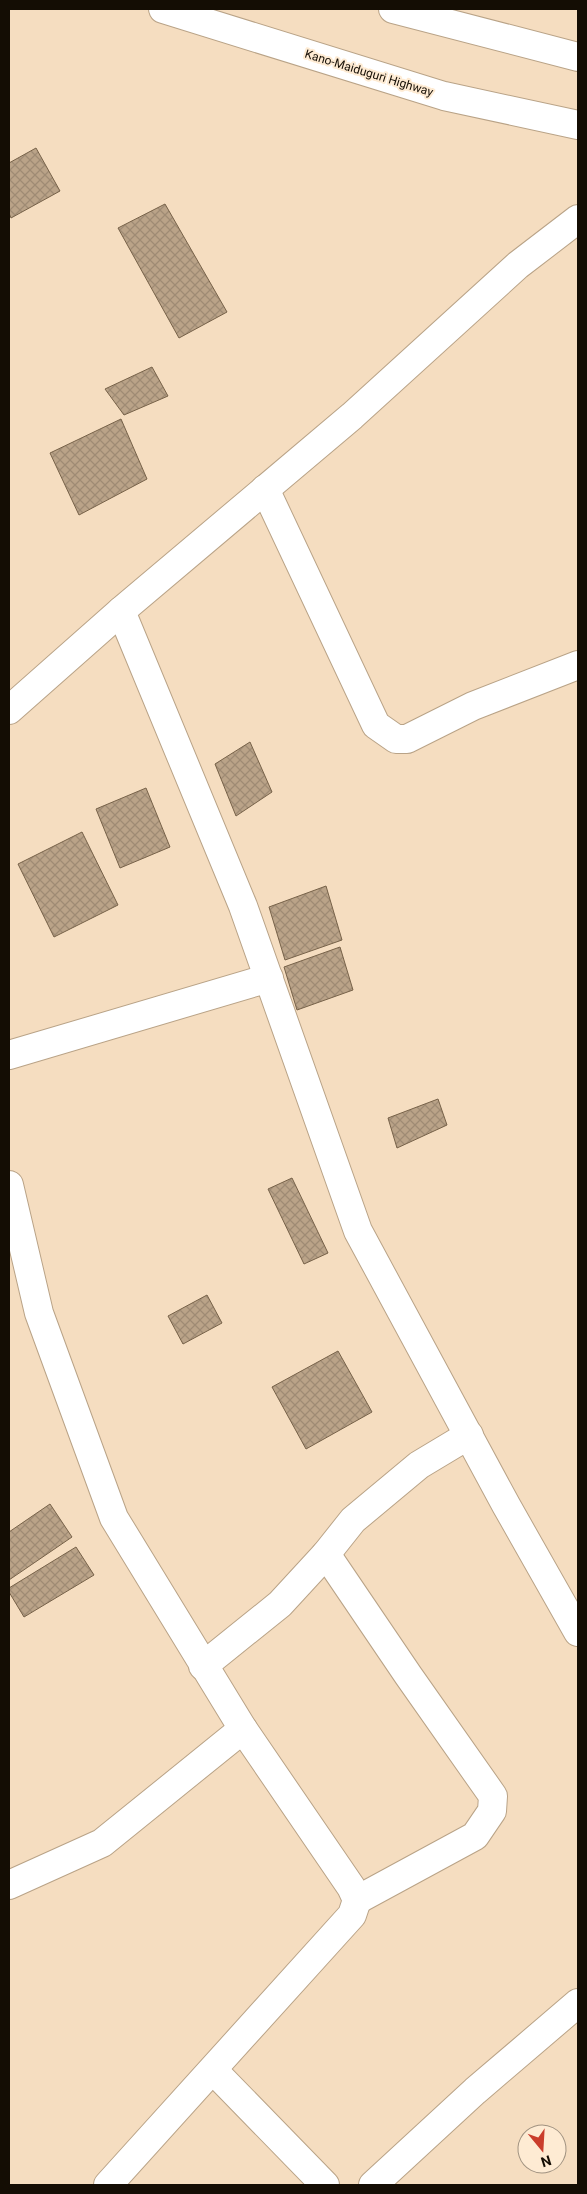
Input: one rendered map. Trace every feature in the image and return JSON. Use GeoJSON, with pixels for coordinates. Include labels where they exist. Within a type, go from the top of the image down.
{"type":"FeatureCollection","features":[{"type":"Feature","properties":{"kind":"main road","name":"Kano-Maiduguri Highway"},"geometry":{"type":"LineString","coordinates":[[163,9],[444,96],[578,125]]}},
{"type":"Feature","properties":{"kind":"main road"},"geometry":{"type":"LineString","coordinates":[[394,9],[578,57]]}},
{"type":"Feature","properties":{"kind":"main road"},"geometry":{"type":"LineString","coordinates":[[9,710],[121,611],[352,416],[518,265],[578,219]]}},
{"type":"Feature","properties":{"kind":"main road"},"geometry":{"type":"LineString","coordinates":[[265,489],[376,725],[396,740],[408,740],[473,706],[578,664]]}},
{"type":"Feature","properties":{"kind":"main road"},"geometry":{"type":"LineString","coordinates":[[121,611],[243,906],[358,1231],[578,1632]]}},
{"type":"Feature","properties":{"kind":"main road"},"geometry":{"type":"LineString","coordinates":[[9,1055],[269,978]]}},
{"type":"Feature","properties":{"kind":"main road"},"geometry":{"type":"LineString","coordinates":[[9,1185],[39,1313],[114,1518],[243,1729],[351,1887],[357,1900]]}},
{"type":"Feature","properties":{"kind":"main road"},"geometry":{"type":"LineString","coordinates":[[203,1666],[280,1604],[326,1554],[353,1520],[419,1465],[469,1436]]}},
{"type":"Feature","properties":{"kind":"main road"},"geometry":{"type":"LineString","coordinates":[[114,2183],[352,1915],[357,1900],[475,1836],[492,1811],[493,1796],[326,1554]]}},
{"type":"Feature","properties":{"kind":"main road"},"geometry":{"type":"LineString","coordinates":[[9,1885],[102,1843],[243,1729]]}},
{"type":"Feature","properties":{"kind":"main road"},"geometry":{"type":"LineString","coordinates":[[373,2185],[475,2090],[578,2003]]}},
{"type":"Feature","properties":{"kind":"main road"},"geometry":{"type":"LineString","coordinates":[[213,2070],[325,2185]]}},
{"type":"Feature","properties":{"kind":"building"},"geometry":{"type":"Polygon","coordinates":[[[36,148],[60,191],[11,218],[9,213],[9,163],[36,148]]]}},
{"type":"Feature","properties":{"kind":"building"},"geometry":{"type":"Polygon","coordinates":[[[165,204],[227,312],[179,338],[118,228],[165,204]]]}},
{"type":"Feature","properties":{"kind":"building"},"geometry":{"type":"Polygon","coordinates":[[[152,367],[168,396],[124,415],[105,389],[152,367]]]}},
{"type":"Feature","properties":{"kind":"building"},"geometry":{"type":"Polygon","coordinates":[[[121,419],[147,479],[79,515],[50,453],[121,419]]]}},
{"type":"Feature","properties":{"kind":"building"},"geometry":{"type":"Polygon","coordinates":[[[250,742],[272,792],[236,816],[215,764],[250,742]]]}},
{"type":"Feature","properties":{"kind":"building"},"geometry":{"type":"Polygon","coordinates":[[[146,788],[170,847],[120,868],[96,809],[146,788]]]}},
{"type":"Feature","properties":{"kind":"building"},"geometry":{"type":"Polygon","coordinates":[[[82,832],[118,905],[54,937],[18,864],[82,832]]]}},
{"type":"Feature","properties":{"kind":"building"},"geometry":{"type":"Polygon","coordinates":[[[326,886],[342,940],[285,960],[269,907],[326,886]]]}},
{"type":"Feature","properties":{"kind":"building"},"geometry":{"type":"Polygon","coordinates":[[[340,947],[353,990],[297,1010],[284,967],[340,947]]]}},
{"type":"Feature","properties":{"kind":"building"},"geometry":{"type":"Polygon","coordinates":[[[438,1099],[447,1125],[397,1148],[388,1118],[438,1099]]]}},
{"type":"Feature","properties":{"kind":"building"},"geometry":{"type":"Polygon","coordinates":[[[292,1178],[328,1253],[304,1264],[268,1189],[292,1178]]]}},
{"type":"Feature","properties":{"kind":"building"},"geometry":{"type":"Polygon","coordinates":[[[207,1295],[222,1323],[183,1344],[168,1316],[207,1295]]]}},
{"type":"Feature","properties":{"kind":"building"},"geometry":{"type":"Polygon","coordinates":[[[338,1351],[372,1412],[306,1449],[272,1387],[338,1351]]]}},
{"type":"Feature","properties":{"kind":"building"},"geometry":{"type":"Polygon","coordinates":[[[50,1504],[72,1537],[9,1580],[9,1532],[50,1504]]]}},
{"type":"Feature","properties":{"kind":"building"},"geometry":{"type":"Polygon","coordinates":[[[76,1547],[94,1575],[24,1617],[9,1592],[9,1588],[76,1547]]]}}]}
